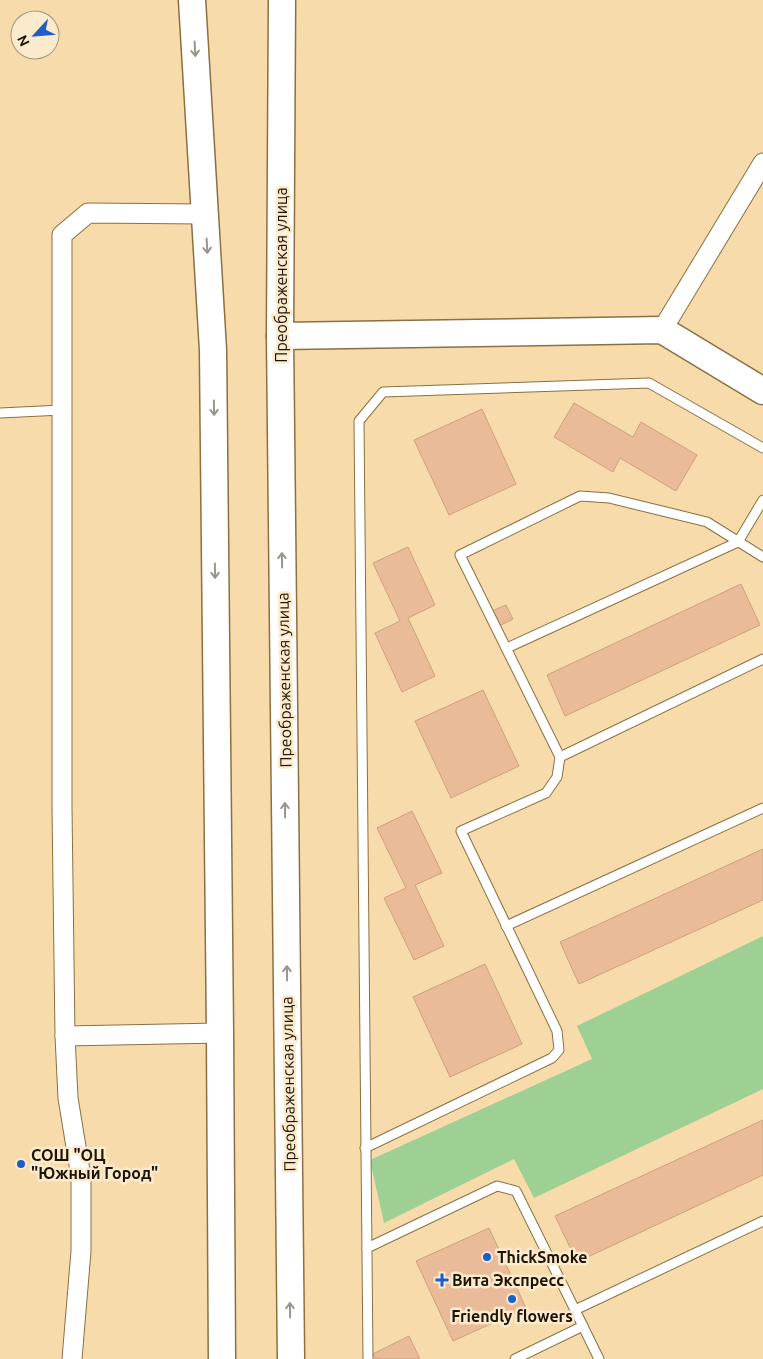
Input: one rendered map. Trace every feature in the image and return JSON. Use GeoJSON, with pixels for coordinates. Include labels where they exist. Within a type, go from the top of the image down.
{"type":"FeatureCollection","features":[{"type":"Feature","properties":{"kind":"street"},"geometry":{"type":"LineString","coordinates":[[192,0],[213,350],[222,1359]]}},
{"type":"Feature","properties":{"kind":"street","name":"Преображенская улица"},"geometry":{"type":"LineString","coordinates":[[282,0],[280,336],[291,1359]]}},
{"type":"Feature","properties":{"kind":"street"},"geometry":{"type":"LineString","coordinates":[[662,330],[763,163]]}},
{"type":"Feature","properties":{"kind":"street"},"geometry":{"type":"LineString","coordinates":[[72,1359],[81,1251],[81,1177],[68,1098],[65,1036],[62,808],[62,234],[88,213],[205,214]]}},
{"type":"Feature","properties":{"kind":"street"},"geometry":{"type":"LineString","coordinates":[[280,336],[662,330],[763,391]]}},
{"type":"Feature","properties":{"kind":"street"},"geometry":{"type":"LineString","coordinates":[[65,1036],[220,1033]]}},
{"type":"Feature","properties":{"kind":"lane"},"geometry":{"type":"LineString","coordinates":[[368,1359],[359,421],[383,392],[649,383],[763,448]]}},
{"type":"Feature","properties":{"kind":"lane"},"geometry":{"type":"LineString","coordinates":[[0,413],[62,410]]}},
{"type":"Feature","properties":{"kind":"lane"},"geometry":{"type":"LineString","coordinates":[[365,1148],[552,1058],[559,1050],[557,1031],[461,831],[546,792],[557,776],[560,756],[460,555],[580,496],[609,498],[707,522],[763,557]]}},
{"type":"Feature","properties":{"kind":"lane"},"geometry":{"type":"LineString","coordinates":[[507,648],[738,542],[763,500]]}},
{"type":"Feature","properties":{"kind":"lane"},"geometry":{"type":"LineString","coordinates":[[560,756],[763,659]]}},
{"type":"Feature","properties":{"kind":"lane"},"geometry":{"type":"LineString","coordinates":[[506,926],[763,808]]}},
{"type":"Feature","properties":{"kind":"lane"},"geometry":{"type":"LineString","coordinates":[[367,1248],[497,1186],[516,1191],[599,1359]]}},
{"type":"Feature","properties":{"kind":"lane"},"geometry":{"type":"LineString","coordinates":[[575,1310],[763,1221]]}},
{"type":"Feature","properties":{"kind":"lane"},"geometry":{"type":"LineString","coordinates":[[515,1359],[583,1326]]}},
{"type":"Feature","properties":{"kind":"green space"},"geometry":{"type":"Polygon","coordinates":[[[763,936],[763,1089],[534,1198],[514,1159],[384,1223],[370,1160],[592,1059],[577,1026],[763,936]]]}},
{"type":"Feature","properties":{"kind":"building"},"geometry":{"type":"Polygon","coordinates":[[[574,403],[633,437],[641,422],[697,455],[676,491],[620,458],[613,472],[554,437],[574,403]]]}},
{"type":"Feature","properties":{"kind":"building"},"geometry":{"type":"Polygon","coordinates":[[[482,409],[516,484],[449,515],[414,440],[482,409]]]}},
{"type":"Feature","properties":{"kind":"building"},"geometry":{"type":"Polygon","coordinates":[[[408,547],[435,605],[408,618],[435,676],[402,692],[375,633],[400,621],[373,563],[408,547]]]}},
{"type":"Feature","properties":{"kind":"building"},"geometry":{"type":"Polygon","coordinates":[[[741,584],[760,625],[565,716],[547,675],[741,584]]]}},
{"type":"Feature","properties":{"kind":"building"},"geometry":{"type":"Polygon","coordinates":[[[506,605],[513,619],[499,626],[492,611],[506,605]]]}},
{"type":"Feature","properties":{"kind":"building"},"geometry":{"type":"Polygon","coordinates":[[[483,690],[519,766],[451,798],[415,721],[483,690]]]}},
{"type":"Feature","properties":{"kind":"building"},"geometry":{"type":"Polygon","coordinates":[[[412,811],[442,873],[415,885],[444,946],[414,960],[384,898],[406,888],[377,828],[412,811]]]}},
{"type":"Feature","properties":{"kind":"building"},"geometry":{"type":"Polygon","coordinates":[[[763,849],[763,900],[579,984],[560,942],[763,849]]]}},
{"type":"Feature","properties":{"kind":"building"},"geometry":{"type":"Polygon","coordinates":[[[485,964],[522,1044],[450,1077],[413,997],[485,964]]]}},
{"type":"Feature","properties":{"kind":"building"},"geometry":{"type":"Polygon","coordinates":[[[763,1120],[763,1175],[577,1262],[555,1216],[763,1120]]]}},
{"type":"Feature","properties":{"kind":"building"},"geometry":{"type":"Polygon","coordinates":[[[489,1228],[526,1308],[453,1341],[416,1261],[489,1228]]]}},
{"type":"Feature","properties":{"kind":"building"},"geometry":{"type":"Polygon","coordinates":[[[409,1336],[420,1359],[375,1359],[373,1354],[409,1336]]]}},
{"type":"Feature","properties":{"kind":"place","name":"СОШ \"ОЦ \"Южный Город\""},"geometry":{"type":"Point","coordinates":[21,1164]}},
{"type":"Feature","properties":{"kind":"place","name":"ThickSmoke"},"geometry":{"type":"Point","coordinates":[487,1257]}},
{"type":"Feature","properties":{"kind":"place","name":"Вита Экспресс"},"geometry":{"type":"Point","coordinates":[442,1280]}},
{"type":"Feature","properties":{"kind":"place","name":"Friendly flowers"},"geometry":{"type":"Point","coordinates":[512,1299]}}]}
